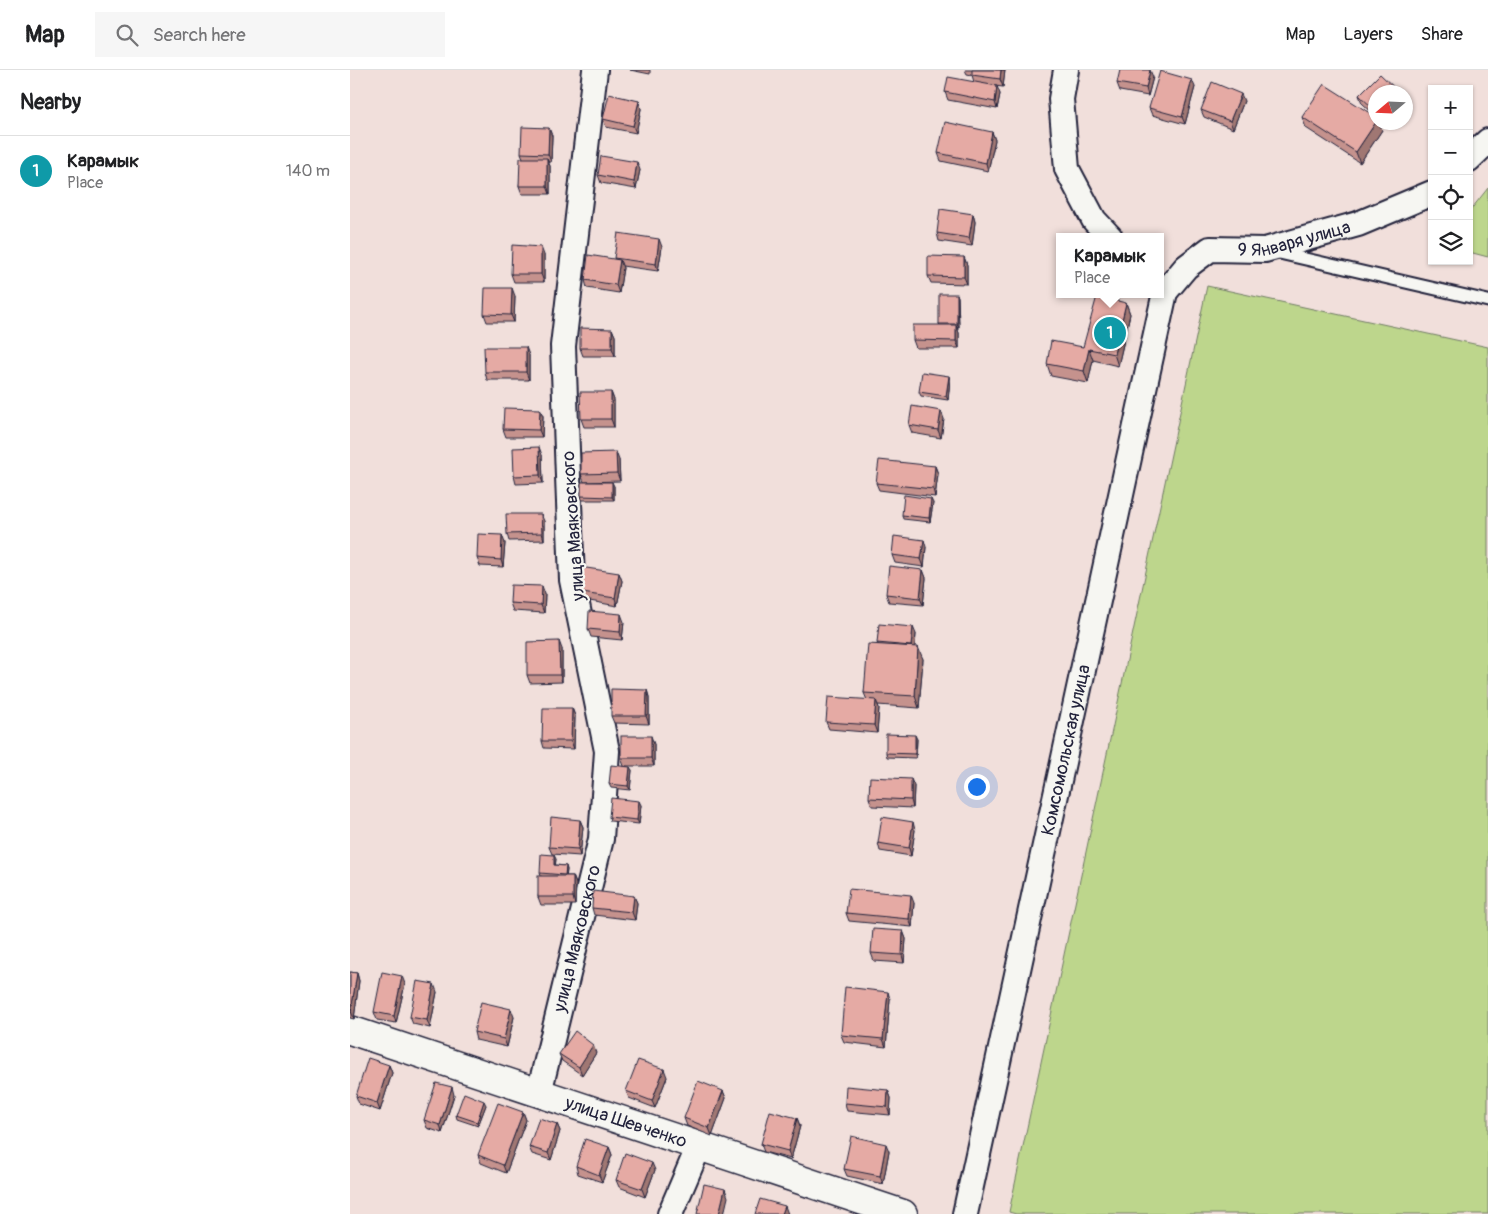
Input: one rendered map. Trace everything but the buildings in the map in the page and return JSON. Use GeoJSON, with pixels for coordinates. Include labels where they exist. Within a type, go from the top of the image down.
{"type":"FeatureCollection","features":[{"type":"Feature","properties":{"kind":"street","name":"улица Маяковского"},"geometry":{"type":"LineString","coordinates":[[539,1093],[601,838],[607,751],[572,580],[563,346],[595,70]]}},
{"type":"Feature","properties":{"kind":"street"},"geometry":{"type":"LineString","coordinates":[[1066,70],[1060,99],[1067,168],[1094,220],[1106,233]]}},
{"type":"Feature","properties":{"kind":"street"},"geometry":{"type":"LineString","coordinates":[[1473,155],[1488,141]]}},
{"type":"Feature","properties":{"kind":"street","name":"9 Января улица"},"geometry":{"type":"LineString","coordinates":[[1164,289],[1186,267],[1210,249],[1265,250],[1358,224],[1428,195]]}},
{"type":"Feature","properties":{"kind":"street","name":"Комсомольская улица"},"geometry":{"type":"LineString","coordinates":[[965,1214],[1161,298]]}},
{"type":"Feature","properties":{"kind":"street","name":"улица Шевченко"},"geometry":{"type":"LineString","coordinates":[[350,1030],[903,1214]]}},
{"type":"Feature","properties":{"kind":"street"},"geometry":{"type":"LineString","coordinates":[[670,1214],[700,1146]]}},
{"type":"Feature","properties":{"kind":"lane"},"geometry":{"type":"LineString","coordinates":[[1265,250],[1488,301]]}},
{"type":"Feature","properties":{"kind":"green space"},"geometry":{"type":"Polygon","coordinates":[[[1488,188],[1488,257],[1473,253],[1473,207],[1488,188]]]}},
{"type":"Feature","properties":{"kind":"green space"},"geometry":{"type":"Polygon","coordinates":[[[1207,286],[1488,347],[1488,1214],[1016,1214],[1009,1212],[1207,286]]]}},
{"type":"Feature","properties":{"kind":"place","name":"Карамык"},"geometry":{"type":"Point","coordinates":[1110,333]}}]}
